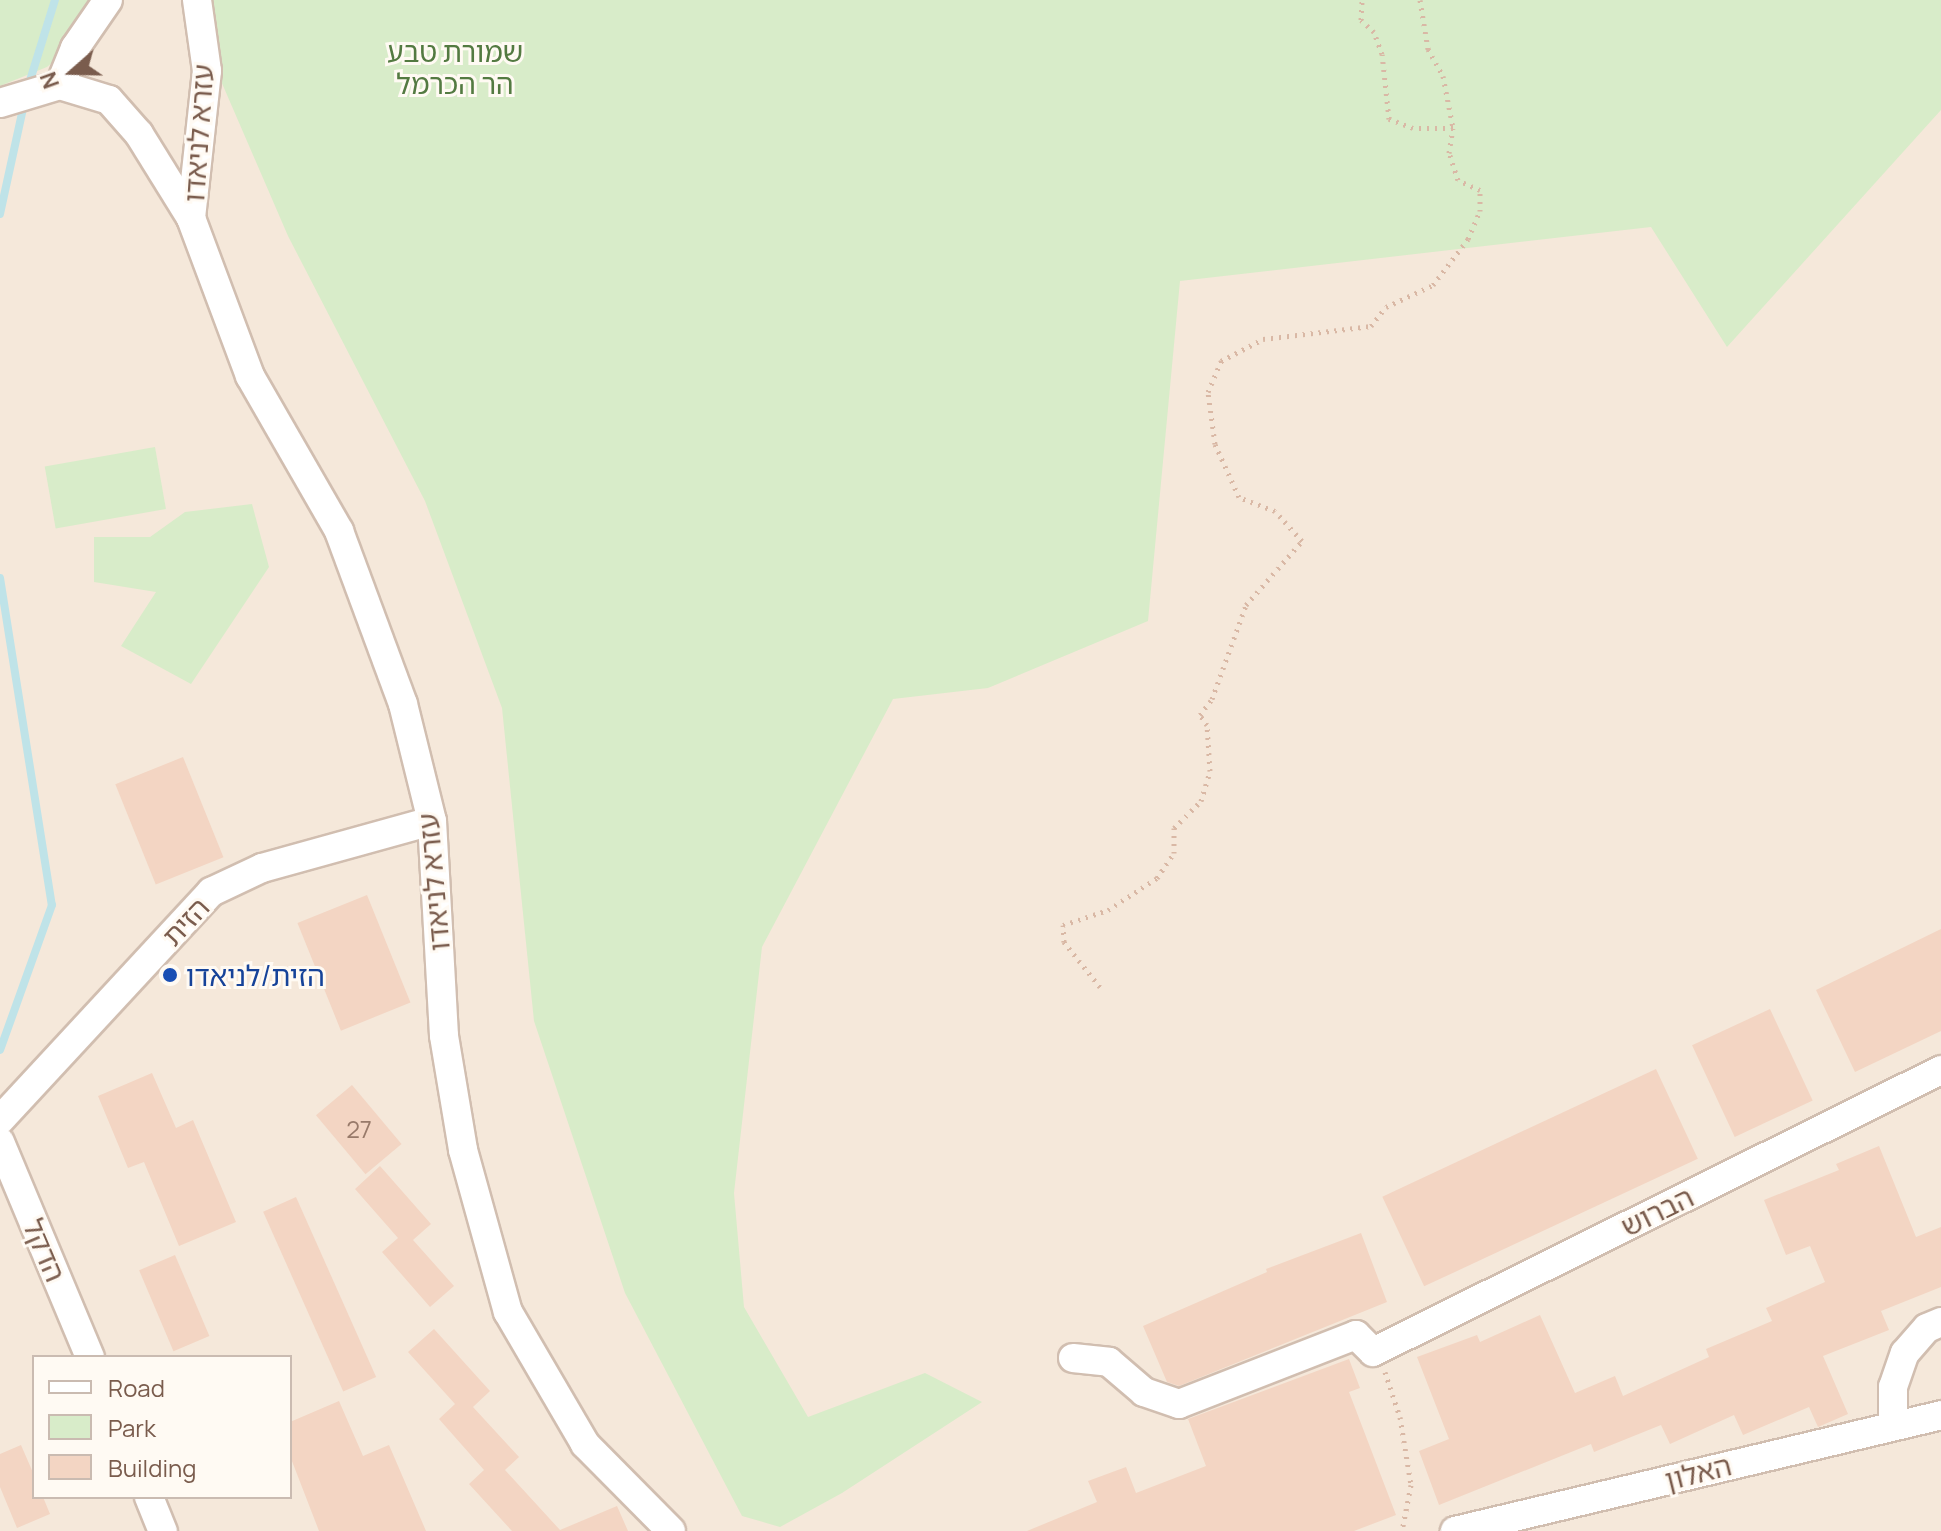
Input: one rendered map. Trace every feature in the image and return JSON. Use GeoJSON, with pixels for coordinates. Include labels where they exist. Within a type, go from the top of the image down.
{"type":"FeatureCollection","features":[{"type":"Feature","properties":{"kind":"street"},"geometry":{"type":"LineString","coordinates":[[0,103],[60,85],[75,48],[108,0]]}},
{"type":"Feature","properties":{"kind":"street","name":"עזרא לניאדו"},"geometry":{"type":"LineString","coordinates":[[191,218],[207,71],[197,0]]}},
{"type":"Feature","properties":{"kind":"street","name":"עזרא לניאדו"},"geometry":{"type":"LineString","coordinates":[[60,85],[109,100],[139,134],[191,218],[250,376],[339,531],[403,704],[432,821],[444,1036],[463,1150],[508,1312],[585,1444],[671,1531]]}},
{"type":"Feature","properties":{"kind":"street","name":"הזית"},"geometry":{"type":"LineString","coordinates":[[0,1120],[211,892],[262,868],[432,821]]}},
{"type":"Feature","properties":{"kind":"street","name":"הברוש"},"geometry":{"type":"LineString","coordinates":[[1373,1352],[1941,1070]]}},
{"type":"Feature","properties":{"kind":"street","name":"הדקל"},"geometry":{"type":"LineString","coordinates":[[0,1142],[89,1355]]}},
{"type":"Feature","properties":{"kind":"street"},"geometry":{"type":"LineString","coordinates":[[1893,1426],[1893,1387],[1905,1353],[1927,1328],[1941,1322]]}},
{"type":"Feature","properties":{"kind":"street"},"geometry":{"type":"LineString","coordinates":[[1073,1358],[1109,1362],[1144,1392],[1179,1404],[1356,1335],[1373,1352]]}},
{"type":"Feature","properties":{"kind":"street","name":"האלון"},"geometry":{"type":"LineString","coordinates":[[1455,1531],[1941,1415]]}},
{"type":"Feature","properties":{"kind":"street"},"geometry":{"type":"LineString","coordinates":[[150,1499],[163,1531]]}},
{"type":"Feature","properties":{"kind":"path"},"geometry":{"type":"LineString","coordinates":[[1362,0],[1361,20],[1374,32],[1382,54],[1389,119],[1413,128],[1453,128]]}},
{"type":"Feature","properties":{"kind":"path"},"geometry":{"type":"LineString","coordinates":[[1100,987],[1064,942],[1063,925],[1108,910],[1157,878],[1174,853],[1174,828],[1201,801],[1210,771],[1207,725],[1200,715],[1212,699],[1246,605],[1302,541],[1275,511],[1239,497],[1213,431],[1208,392],[1221,361],[1263,339],[1371,326],[1386,307],[1433,285],[1468,239],[1480,211],[1480,190],[1458,180],[1449,153],[1453,128],[1443,76],[1428,49],[1420,0]]}},
{"type":"Feature","properties":{"kind":"path"},"geometry":{"type":"LineString","coordinates":[[1373,1352],[1382,1360],[1400,1417],[1411,1485],[1402,1531]]}},
{"type":"Feature","properties":{"kind":"shaded area"},"geometry":{"type":"Polygon","coordinates":[[[0,0],[1941,0],[1941,1531],[0,1531],[0,0]]]}},
{"type":"Feature","properties":{"kind":"green space"},"geometry":{"type":"Polygon","coordinates":[[[0,0],[106,0],[66,51],[47,67],[0,86],[0,0]]]}},
{"type":"Feature","properties":{"kind":"green space","name":"שמורת טבע הר הכרמל"},"geometry":{"type":"Polygon","coordinates":[[[186,0],[1941,0],[1941,110],[1727,347],[1651,227],[1180,281],[1148,621],[988,688],[893,699],[762,947],[734,1193],[744,1307],[808,1417],[925,1373],[982,1402],[842,1493],[780,1527],[742,1516],[625,1293],[534,1021],[502,708],[425,501],[288,236],[186,0]]]}},
{"type":"Feature","properties":{"kind":"green space"},"geometry":{"type":"Polygon","coordinates":[[[155,447],[166,509],[56,528],[45,466],[155,447]]]}},
{"type":"Feature","properties":{"kind":"green space"},"geometry":{"type":"Polygon","coordinates":[[[252,504],[269,567],[191,684],[121,646],[156,592],[94,582],[94,537],[150,537],[185,512],[252,504]]]}},
{"type":"Feature","properties":{"kind":"building"},"geometry":{"type":"Polygon","coordinates":[[[183,757],[223,857],[156,884],[115,784],[183,757]]]}},
{"type":"Feature","properties":{"kind":"building"},"geometry":{"type":"Polygon","coordinates":[[[367,895],[410,1003],[341,1031],[297,923],[367,895]]]}},
{"type":"Feature","properties":{"kind":"building"},"geometry":{"type":"Polygon","coordinates":[[[1941,929],[1941,1031],[1855,1072],[1816,990],[1941,929]]]}},
{"type":"Feature","properties":{"kind":"building"},"geometry":{"type":"Polygon","coordinates":[[[1770,1009],[1813,1101],[1735,1137],[1692,1045],[1770,1009]]]}},
{"type":"Feature","properties":{"kind":"building"},"geometry":{"type":"Polygon","coordinates":[[[1656,1069],[1698,1159],[1424,1286],[1382,1197],[1656,1069]]]}},
{"type":"Feature","properties":{"kind":"building"},"geometry":{"type":"Polygon","coordinates":[[[152,1073],[176,1128],[193,1120],[236,1222],[179,1246],[144,1162],[128,1168],[98,1096],[152,1073]]]}},
{"type":"Feature","properties":{"kind":"building"},"geometry":{"type":"Polygon","coordinates":[[[352,1085],[401,1144],[365,1174],[316,1115],[352,1085]]]}},
{"type":"Feature","properties":{"kind":"building"},"geometry":{"type":"Polygon","coordinates":[[[1879,1146],[1916,1237],[1941,1227],[1941,1287],[1881,1311],[1889,1330],[1823,1356],[1848,1414],[1818,1427],[1809,1407],[1743,1435],[1734,1415],[1670,1444],[1661,1425],[1594,1452],[1591,1444],[1439,1505],[1419,1451],[1449,1439],[1417,1357],[1477,1335],[1480,1342],[1540,1315],[1575,1393],[1615,1376],[1623,1396],[1709,1357],[1706,1349],[1772,1321],[1766,1308],[1825,1282],[1810,1246],[1786,1255],[1764,1200],[1839,1170],[1836,1164],[1879,1146]]]}},
{"type":"Feature","properties":{"kind":"building"},"geometry":{"type":"Polygon","coordinates":[[[380,1166],[431,1224],[413,1240],[454,1286],[430,1307],[382,1252],[398,1238],[355,1189],[380,1166]]]}},
{"type":"Feature","properties":{"kind":"building"},"geometry":{"type":"Polygon","coordinates":[[[296,1197],[376,1377],[343,1392],[263,1212],[296,1197]]]}},
{"type":"Feature","properties":{"kind":"building"},"geometry":{"type":"Polygon","coordinates":[[[1361,1233],[1387,1302],[1179,1386],[1167,1382],[1143,1326],[1267,1272],[1266,1269],[1361,1233]]]}},
{"type":"Feature","properties":{"kind":"building"},"geometry":{"type":"Polygon","coordinates":[[[175,1255],[209,1336],[173,1351],[139,1270],[175,1255]]]}},
{"type":"Feature","properties":{"kind":"building"},"geometry":{"type":"Polygon","coordinates":[[[434,1329],[490,1391],[473,1407],[519,1457],[505,1470],[560,1530],[617,1506],[628,1531],[512,1531],[469,1484],[484,1470],[439,1419],[455,1404],[408,1352],[434,1329]]]}},
{"type":"Feature","properties":{"kind":"building"},"geometry":{"type":"Polygon","coordinates":[[[1349,1359],[1360,1388],[1349,1392],[1396,1515],[1354,1531],[1027,1531],[1097,1502],[1088,1481],[1126,1467],[1136,1493],[1206,1466],[1188,1419],[1349,1359]]]}},
{"type":"Feature","properties":{"kind":"building"},"geometry":{"type":"Polygon","coordinates":[[[339,1401],[363,1456],[389,1445],[426,1531],[319,1531],[292,1461],[292,1421],[339,1401]]]}},
{"type":"Feature","properties":{"kind":"building"},"geometry":{"type":"Polygon","coordinates":[[[21,1445],[32,1470],[32,1499],[44,1499],[50,1514],[17,1528],[0,1487],[0,1454],[21,1445]]]}},
{"type":"Feature","properties":{"kind":"waterway"},"geometry":{"type":"LineString","coordinates":[[28,87],[55,0]]}},
{"type":"Feature","properties":{"kind":"waterway"},"geometry":{"type":"LineString","coordinates":[[0,214],[24,104]]}},
{"type":"Feature","properties":{"kind":"waterway"},"geometry":{"type":"LineString","coordinates":[[0,578],[52,905],[0,1050]]}},
{"type":"Feature","properties":{"kind":"place","name":"הזית/לניאדו"},"geometry":{"type":"Point","coordinates":[170,975]}}]}
